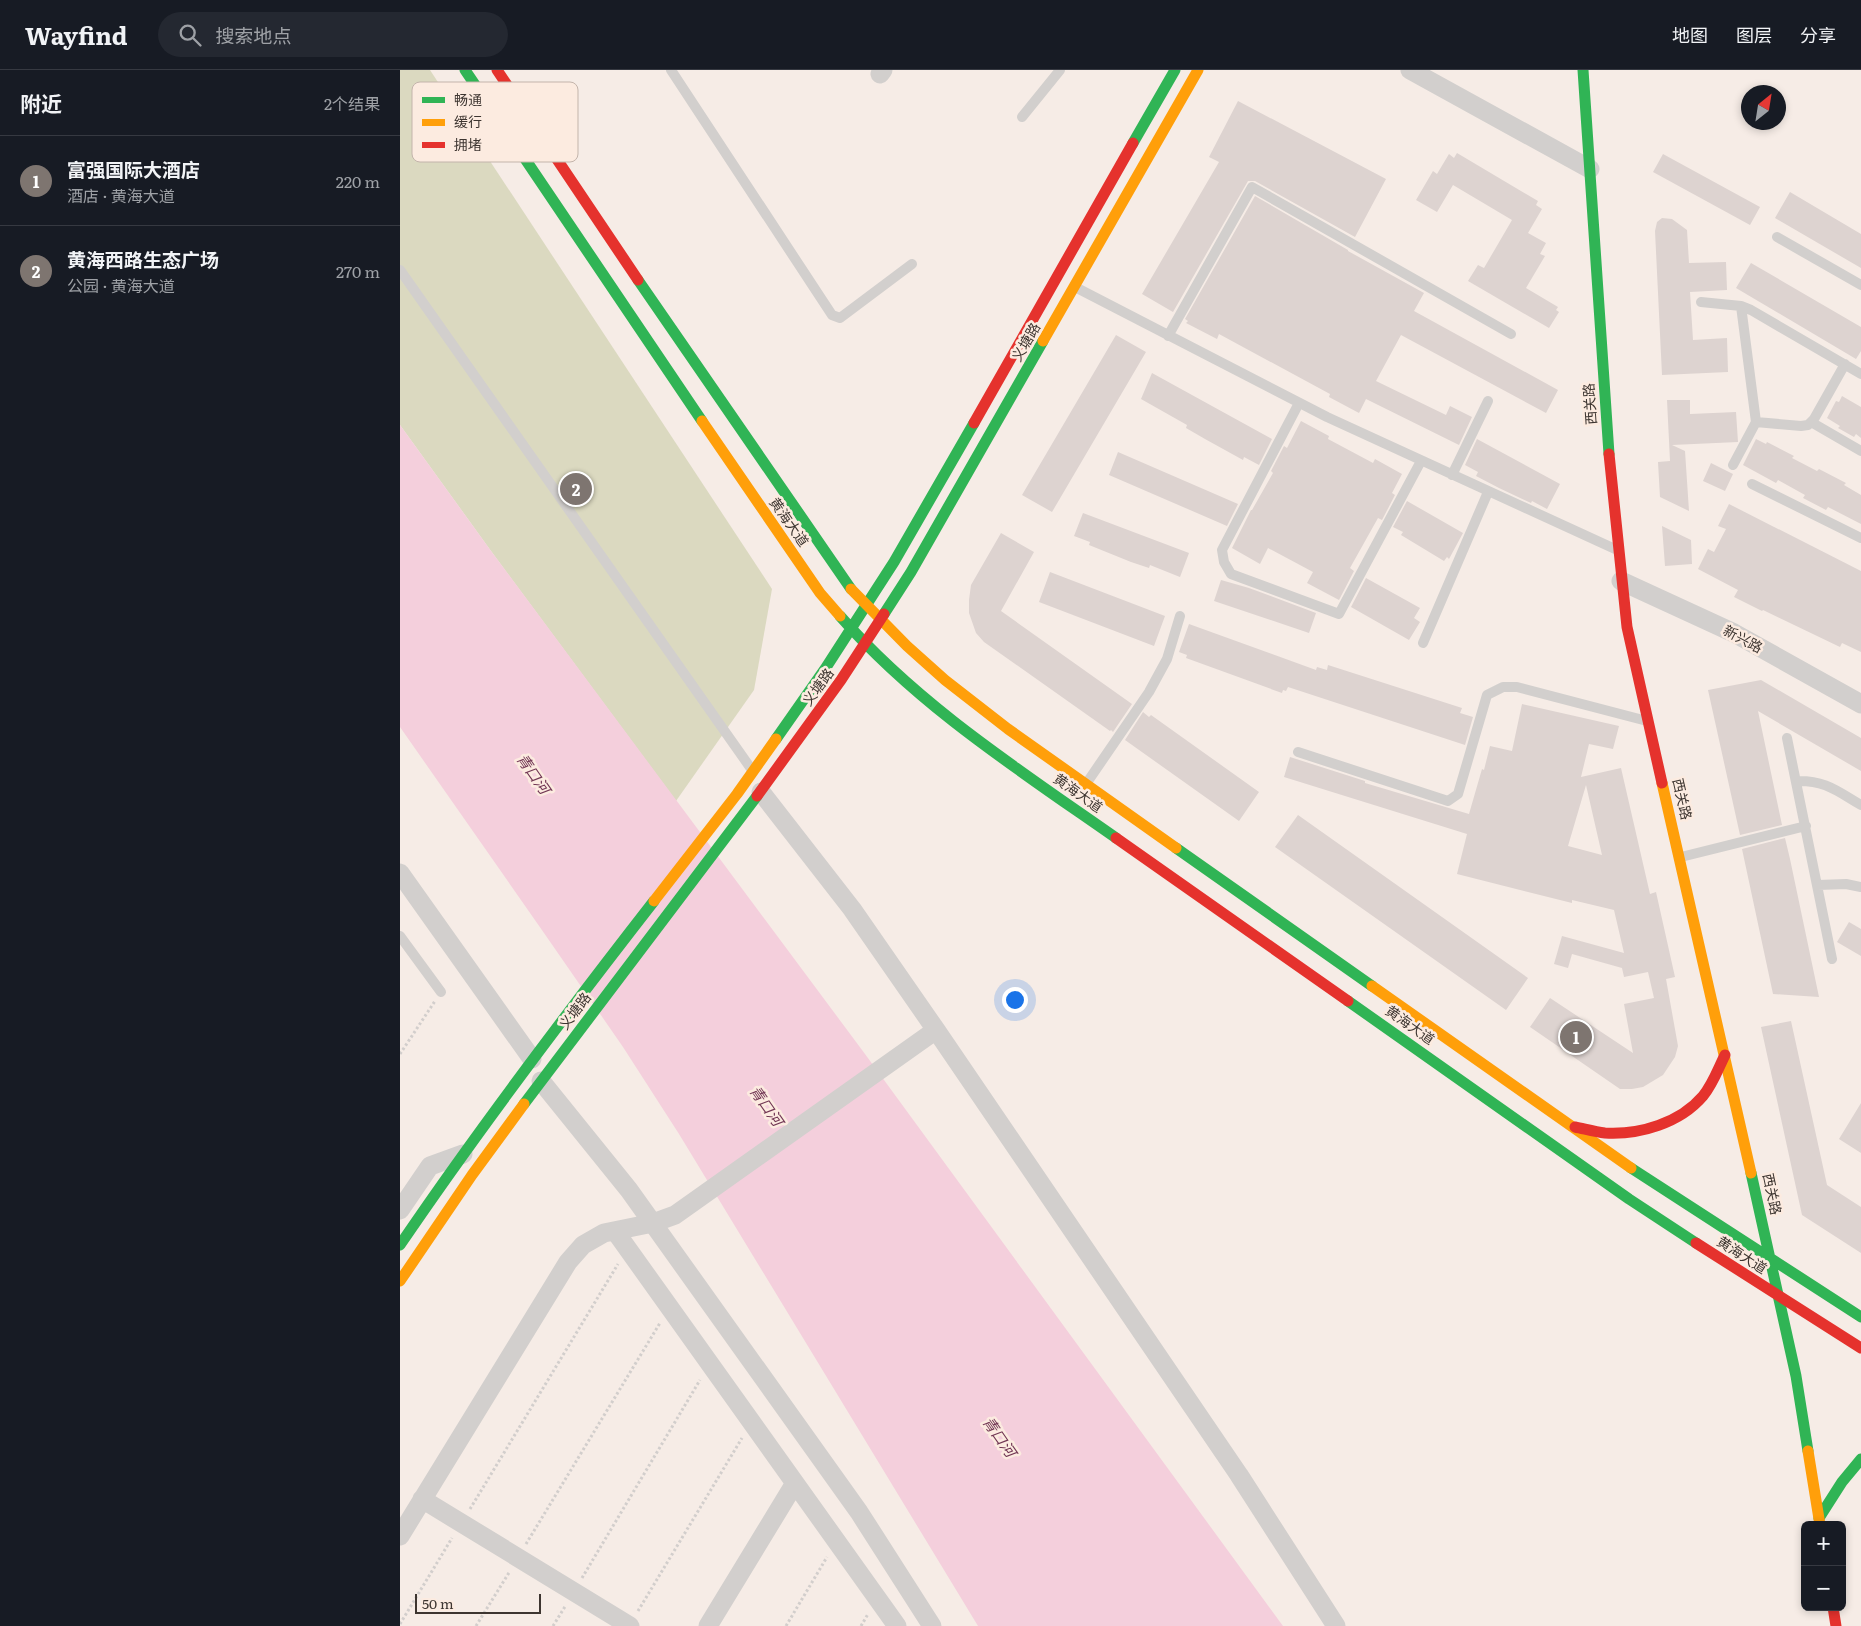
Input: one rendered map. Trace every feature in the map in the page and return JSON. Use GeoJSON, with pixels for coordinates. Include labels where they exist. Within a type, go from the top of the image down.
{"type":"FeatureCollection","features":[{"type":"Feature","properties":{"kind":"main road","name":"黄海大道"},"geometry":{"type":"LineString","coordinates":[[465,70],[473,82]]}},
{"type":"Feature","properties":{"kind":"main road","name":"义塘路"},"geometry":{"type":"LineString","coordinates":[[400,1245],[532,1059],[736,794],[825,669],[894,562],[1174,70]]}},
{"type":"Feature","properties":{"kind":"main road","name":"义塘路"},"geometry":{"type":"LineString","coordinates":[[400,1281],[472,1175],[558,1058],[748,809],[866,643],[912,572],[1198,70]]}},
{"type":"Feature","properties":{"kind":"main road","name":"西关路"},"geometry":{"type":"LineString","coordinates":[[1583,70],[1609,463],[1627,627],[1796,1376],[1819,1521]]}},
{"type":"Feature","properties":{"kind":"main road","name":"黄海大道"},"geometry":{"type":"LineString","coordinates":[[527,162],[735,471],[820,593],[851,629],[928,700],[992,751],[1629,1199],[1861,1348]]}},
{"type":"Feature","properties":{"kind":"main road","name":"黄海大道"},"geometry":{"type":"LineString","coordinates":[[562,162],[757,456],[841,577],[880,621],[945,680],[1008,730],[1644,1177],[1861,1317]]}},
{"type":"Feature","properties":{"kind":"main road"},"geometry":{"type":"LineString","coordinates":[[1574,1127],[1608,1133],[1637,1131],[1664,1125],[1686,1112],[1702,1097],[1713,1081],[1725,1055]]}},
{"type":"Feature","properties":{"kind":"main road"},"geometry":{"type":"LineString","coordinates":[[1819,1521],[1842,1482],[1861,1459]]}},
{"type":"Feature","properties":{"kind":"main road"},"geometry":{"type":"LineString","coordinates":[[1834,1611],[1836,1626]]}},
{"type":"Feature","properties":{"kind":"street"},"geometry":{"type":"LineString","coordinates":[[1410,70],[1590,169]]}},
{"type":"Feature","properties":{"kind":"street","name":"新兴路"},"geometry":{"type":"LineString","coordinates":[[1621,581],[1734,633],[1861,704]]}},
{"type":"Feature","properties":{"kind":"street"},"geometry":{"type":"LineString","coordinates":[[760,792],[852,909],[936,1030],[1238,1475],[1336,1626]]}},
{"type":"Feature","properties":{"kind":"street"},"geometry":{"type":"LineString","coordinates":[[400,873],[532,1059]]}},
{"type":"Feature","properties":{"kind":"street"},"geometry":{"type":"LineString","coordinates":[[400,1536],[568,1262],[583,1245],[592,1239],[615,1231],[653,1223],[675,1215],[936,1030]]}},
{"type":"Feature","properties":{"kind":"street"},"geometry":{"type":"LineString","coordinates":[[541,1081],[630,1190],[853,1504],[932,1626]]}},
{"type":"Feature","properties":{"kind":"street"},"geometry":{"type":"LineString","coordinates":[[400,1210],[430,1166],[463,1154]]}},
{"type":"Feature","properties":{"kind":"street"},"geometry":{"type":"LineString","coordinates":[[615,1231],[897,1626]]}},
{"type":"Feature","properties":{"kind":"street"},"geometry":{"type":"LineString","coordinates":[[708,1626],[795,1484]]}},
{"type":"Feature","properties":{"kind":"street"},"geometry":{"type":"LineString","coordinates":[[422,1499],[630,1626]]}},
{"type":"Feature","properties":{"kind":"lane"},"geometry":{"type":"LineString","coordinates":[[671,70],[832,315],[840,318],[912,264]]}},
{"type":"Feature","properties":{"kind":"lane"},"geometry":{"type":"LineString","coordinates":[[1022,117],[1060,70]]}},
{"type":"Feature","properties":{"kind":"lane"},"geometry":{"type":"LineString","coordinates":[[1168,336],[1252,187],[1512,334]]}},
{"type":"Feature","properties":{"kind":"lane"},"geometry":{"type":"LineString","coordinates":[[1777,237],[1861,285]]}},
{"type":"Feature","properties":{"kind":"lane"},"geometry":{"type":"LineString","coordinates":[[400,270],[753,771]]}},
{"type":"Feature","properties":{"kind":"lane"},"geometry":{"type":"LineString","coordinates":[[1074,287],[1299,403],[1488,492],[1617,549]]}},
{"type":"Feature","properties":{"kind":"lane"},"geometry":{"type":"LineString","coordinates":[[1701,302],[1741,306],[1752,310],[1861,373]]}},
{"type":"Feature","properties":{"kind":"lane"},"geometry":{"type":"LineString","coordinates":[[1733,465],[1756,422],[1741,306]]}},
{"type":"Feature","properties":{"kind":"lane"},"geometry":{"type":"LineString","coordinates":[[1756,422],[1808,425],[1845,364]]}},
{"type":"Feature","properties":{"kind":"lane"},"geometry":{"type":"LineString","coordinates":[[1452,475],[1488,401]]}},
{"type":"Feature","properties":{"kind":"lane"},"geometry":{"type":"LineString","coordinates":[[1299,403],[1222,550],[1224,562],[1231,574],[1339,614],[1421,461]]}},
{"type":"Feature","properties":{"kind":"lane"},"geometry":{"type":"LineString","coordinates":[[1811,422],[1861,450]]}},
{"type":"Feature","properties":{"kind":"lane"},"geometry":{"type":"LineString","coordinates":[[1752,484],[1861,538]]}},
{"type":"Feature","properties":{"kind":"lane"},"geometry":{"type":"LineString","coordinates":[[1423,643],[1488,492]]}},
{"type":"Feature","properties":{"kind":"lane"},"geometry":{"type":"LineString","coordinates":[[1086,784],[1149,692],[1167,658],[1180,616]]}},
{"type":"Feature","properties":{"kind":"lane"},"geometry":{"type":"LineString","coordinates":[[1298,752],[1448,801],[1458,794],[1488,695],[1504,687],[1516,687],[1649,721]]}},
{"type":"Feature","properties":{"kind":"lane"},"geometry":{"type":"LineString","coordinates":[[1787,738],[1832,959]]}},
{"type":"Feature","properties":{"kind":"lane"},"geometry":{"type":"LineString","coordinates":[[1796,781],[1808,780],[1823,783],[1861,805]]}},
{"type":"Feature","properties":{"kind":"lane"},"geometry":{"type":"LineString","coordinates":[[1680,858],[1806,826]]}},
{"type":"Feature","properties":{"kind":"lane"},"geometry":{"type":"LineString","coordinates":[[1818,885],[1846,884],[1861,887]]}},
{"type":"Feature","properties":{"kind":"lane"},"geometry":{"type":"LineString","coordinates":[[400,936],[441,992]]}},
{"type":"Feature","properties":{"kind":"path"},"geometry":{"type":"LineString","coordinates":[[400,1054],[441,992]]}},
{"type":"Feature","properties":{"kind":"path"},"geometry":{"type":"LineString","coordinates":[[400,1624],[627,1248]]}},
{"type":"Feature","properties":{"kind":"path"},"geometry":{"type":"LineString","coordinates":[[476,1626],[669,1307]]}},
{"type":"Feature","properties":{"kind":"path"},"geometry":{"type":"LineString","coordinates":[[553,1626],[710,1364]]}},
{"type":"Feature","properties":{"kind":"path"},"geometry":{"type":"LineString","coordinates":[[630,1626],[752,1423]]}},
{"type":"Feature","properties":{"kind":"path"},"geometry":{"type":"LineString","coordinates":[[786,1626],[837,1542]]}},
{"type":"Feature","properties":{"kind":"shaded area"},"geometry":{"type":"Polygon","coordinates":[[[400,70],[430,70],[438,82],[412,82],[412,162],[491,162],[772,589],[754,690],[676,801],[491,551],[400,425],[400,70]]]}},
{"type":"Feature","properties":{"kind":"water","name":"青口河"},"geometry":{"type":"Polygon","coordinates":[[[400,425],[491,551],[865,1054],[1283,1626],[978,1626],[679,1134],[623,1047],[400,727],[400,425]]]}},
{"type":"Feature","properties":{"kind":"building"},"geometry":{"type":"Polygon","coordinates":[[[1238,101],[1386,179],[1355,237],[1255,181],[1248,181],[1173,312],[1142,294],[1219,162],[1209,157],[1238,101]]]}},
{"type":"Feature","properties":{"kind":"building"},"geometry":{"type":"Polygon","coordinates":[[[1457,153],[1538,201],[1536,205],[1542,209],[1528,233],[1546,243],[1540,254],[1545,256],[1526,288],[1558,307],[1556,310],[1559,312],[1549,328],[1468,281],[1478,265],[1484,268],[1512,220],[1453,185],[1437,212],[1416,200],[1433,171],[1437,174],[1449,154],[1454,158],[1457,153]]]}},
{"type":"Feature","properties":{"kind":"building"},"geometry":{"type":"Polygon","coordinates":[[[1663,154],[1760,207],[1750,225],[1653,172],[1663,154]]]}},
{"type":"Feature","properties":{"kind":"building"},"geometry":{"type":"Polygon","coordinates":[[[1790,192],[1861,234],[1861,268],[1775,218],[1790,192]]]}},
{"type":"Feature","properties":{"kind":"building"},"geometry":{"type":"Polygon","coordinates":[[[1255,196],[1424,293],[1414,311],[1558,390],[1546,413],[1401,335],[1376,381],[1446,415],[1450,406],[1472,417],[1459,445],[1366,399],[1359,413],[1329,397],[1330,394],[1219,334],[1217,339],[1186,323],[1188,321],[1185,319],[1255,196]]]}},
{"type":"Feature","properties":{"kind":"building"},"geometry":{"type":"Polygon","coordinates":[[[1662,218],[1672,219],[1687,230],[1689,263],[1726,262],[1727,290],[1690,292],[1693,340],[1727,338],[1728,372],[1662,375],[1655,231],[1657,222],[1662,218]]]}},
{"type":"Feature","properties":{"kind":"building"},"geometry":{"type":"Polygon","coordinates":[[[1751,263],[1861,327],[1861,351],[1856,359],[1736,288],[1751,263]]]}},
{"type":"Feature","properties":{"kind":"building"},"geometry":{"type":"Polygon","coordinates":[[[1116,335],[1146,352],[1052,512],[1022,495],[1116,335]]]}},
{"type":"Feature","properties":{"kind":"building"},"geometry":{"type":"Polygon","coordinates":[[[1152,373],[1272,439],[1259,465],[1244,457],[1243,460],[1205,439],[1186,428],[1187,425],[1141,399],[1152,373]]]}},
{"type":"Feature","properties":{"kind":"building"},"geometry":{"type":"Polygon","coordinates":[[[1842,396],[1861,407],[1861,438],[1856,434],[1854,437],[1838,428],[1840,426],[1827,418],[1836,401],[1839,402],[1842,396]]]}},
{"type":"Feature","properties":{"kind":"building"},"geometry":{"type":"Polygon","coordinates":[[[1667,400],[1690,400],[1690,414],[1736,412],[1738,442],[1672,445],[1685,451],[1689,511],[1660,497],[1658,462],[1670,461],[1667,400]]]}},
{"type":"Feature","properties":{"kind":"building"},"geometry":{"type":"Polygon","coordinates":[[[1301,421],[1329,436],[1328,439],[1373,463],[1375,459],[1402,474],[1392,493],[1395,495],[1382,520],[1378,518],[1350,568],[1354,571],[1339,600],[1307,583],[1313,572],[1268,548],[1260,564],[1232,548],[1251,510],[1273,473],[1271,471],[1284,446],[1287,448],[1301,421]]]}},
{"type":"Feature","properties":{"kind":"building"},"geometry":{"type":"Polygon","coordinates":[[[1477,439],[1560,484],[1547,509],[1476,476],[1478,472],[1465,465],[1477,439]]]}},
{"type":"Feature","properties":{"kind":"building"},"geometry":{"type":"Polygon","coordinates":[[[1756,439],[1766,444],[1767,442],[1817,471],[1819,469],[1846,483],[1844,485],[1861,495],[1861,524],[1828,507],[1826,510],[1803,498],[1805,495],[1778,480],[1776,483],[1743,465],[1756,439]]]}},
{"type":"Feature","properties":{"kind":"building"},"geometry":{"type":"Polygon","coordinates":[[[1118,452],[1238,504],[1227,526],[1109,475],[1118,452]]]}},
{"type":"Feature","properties":{"kind":"building"},"geometry":{"type":"Polygon","coordinates":[[[1711,463],[1733,474],[1725,491],[1703,481],[1711,463]]]}},
{"type":"Feature","properties":{"kind":"building"},"geometry":{"type":"Polygon","coordinates":[[[1407,501],[1463,533],[1449,559],[1447,557],[1444,561],[1401,535],[1403,532],[1393,527],[1407,501]]]}},
{"type":"Feature","properties":{"kind":"building"},"geometry":{"type":"Polygon","coordinates":[[[1729,504],[1861,571],[1861,652],[1842,643],[1840,647],[1734,597],[1738,590],[1698,569],[1708,549],[1714,552],[1726,529],[1718,526],[1729,504]]]}},
{"type":"Feature","properties":{"kind":"building"},"geometry":{"type":"Polygon","coordinates":[[[1083,513],[1189,553],[1180,577],[1150,565],[1149,568],[1131,562],[1089,545],[1090,542],[1074,536],[1083,513]]]}},
{"type":"Feature","properties":{"kind":"building"},"geometry":{"type":"Polygon","coordinates":[[[1662,526],[1691,540],[1692,564],[1665,566],[1662,526]]]}},
{"type":"Feature","properties":{"kind":"building"},"geometry":{"type":"Polygon","coordinates":[[[1001,533],[1034,552],[1001,611],[1132,704],[1113,732],[984,642],[976,633],[969,613],[971,585],[1001,533]]]}},
{"type":"Feature","properties":{"kind":"building"},"geometry":{"type":"Polygon","coordinates":[[[1050,572],[1165,616],[1154,646],[1039,602],[1050,572]]]}},
{"type":"Feature","properties":{"kind":"building"},"geometry":{"type":"Polygon","coordinates":[[[1366,578],[1420,608],[1414,618],[1420,622],[1409,640],[1351,607],[1366,578]]]}},
{"type":"Feature","properties":{"kind":"building"},"geometry":{"type":"Polygon","coordinates":[[[1221,580],[1249,588],[1316,613],[1309,633],[1214,601],[1221,580]]]}},
{"type":"Feature","properties":{"kind":"building"},"geometry":{"type":"Polygon","coordinates":[[[1189,624],[1316,670],[1317,667],[1327,670],[1328,665],[1462,708],[1460,713],[1473,717],[1465,745],[1288,687],[1282,693],[1186,658],[1187,655],[1179,652],[1189,624]]]}},
{"type":"Feature","properties":{"kind":"building"},"geometry":{"type":"Polygon","coordinates":[[[1761,680],[1861,738],[1861,771],[1758,711],[1782,825],[1740,835],[1708,690],[1761,680]]]}},
{"type":"Feature","properties":{"kind":"building"},"geometry":{"type":"Polygon","coordinates":[[[1522,704],[1619,726],[1613,749],[1589,744],[1581,777],[1621,768],[1650,894],[1656,892],[1675,977],[1666,979],[1678,1046],[1675,1057],[1663,1075],[1643,1087],[1620,1089],[1530,1027],[1550,998],[1633,1053],[1624,1004],[1654,998],[1648,972],[1624,977],[1622,968],[1572,954],[1568,968],[1554,964],[1562,936],[1624,953],[1614,910],[1572,900],[1572,903],[1457,874],[1467,834],[1284,777],[1290,757],[1365,781],[1365,783],[1469,814],[1490,746],[1512,751],[1522,704]],[[1586,785],[1568,846],[1602,855],[1586,785]]]}},
{"type":"Feature","properties":{"kind":"building"},"geometry":{"type":"Polygon","coordinates":[[[1143,712],[1149,717],[1151,715],[1259,792],[1239,821],[1125,740],[1143,712]]]}},
{"type":"Feature","properties":{"kind":"building"},"geometry":{"type":"Polygon","coordinates":[[[1298,815],[1528,978],[1506,1010],[1275,847],[1298,815]]]}},
{"type":"Feature","properties":{"kind":"building"},"geometry":{"type":"Polygon","coordinates":[[[1785,838],[1819,997],[1773,994],[1742,849],[1785,838]]]}},
{"type":"Feature","properties":{"kind":"building"},"geometry":{"type":"Polygon","coordinates":[[[1849,922],[1861,929],[1861,956],[1837,942],[1849,922]]]}},
{"type":"Feature","properties":{"kind":"building"},"geometry":{"type":"Polygon","coordinates":[[[1791,1021],[1827,1185],[1861,1207],[1861,1253],[1802,1215],[1761,1027],[1791,1021]]]}},
{"type":"Feature","properties":{"kind":"building"},"geometry":{"type":"Polygon","coordinates":[[[1861,1103],[1861,1153],[1839,1139],[1861,1103]]]}},
{"type":"Feature","properties":{"kind":"traffic: fast"},"geometry":{"type":"LineString","coordinates":[[465,70],[473,82]]}},
{"type":"Feature","properties":{"kind":"traffic: fast"},"geometry":{"type":"LineString","coordinates":[[1133,143],[1175,70]]}},
{"type":"Feature","properties":{"kind":"traffic: fast"},"geometry":{"type":"LineString","coordinates":[[1583,70],[1609,454]]}},
{"type":"Feature","properties":{"kind":"traffic: fast"},"geometry":{"type":"LineString","coordinates":[[527,162],[702,421]]}},
{"type":"Feature","properties":{"kind":"traffic: fast"},"geometry":{"type":"LineString","coordinates":[[638,280],[851,589]]}},
{"type":"Feature","properties":{"kind":"traffic: fast"},"geometry":{"type":"LineString","coordinates":[[884,614],[911,572],[1043,341]]}},
{"type":"Feature","properties":{"kind":"traffic: fast"},"geometry":{"type":"LineString","coordinates":[[776,739],[825,669],[894,562],[974,423]]}},
{"type":"Feature","properties":{"kind":"traffic: fast"},"geometry":{"type":"LineString","coordinates":[[840,616],[902,679],[936,707],[971,735],[1116,838]]}},
{"type":"Feature","properties":{"kind":"traffic: fast"},"geometry":{"type":"LineString","coordinates":[[524,1104],[757,796]]}},
{"type":"Feature","properties":{"kind":"traffic: fast"},"geometry":{"type":"LineString","coordinates":[[1176,848],[1372,986]]}},
{"type":"Feature","properties":{"kind":"traffic: fast"},"geometry":{"type":"LineString","coordinates":[[400,1245],[524,1071],[654,901]]}},
{"type":"Feature","properties":{"kind":"traffic: fast"},"geometry":{"type":"LineString","coordinates":[[1348,1001],[1629,1199],[1696,1243]]}},
{"type":"Feature","properties":{"kind":"traffic: fast"},"geometry":{"type":"LineString","coordinates":[[1631,1168],[1861,1317]]}},
{"type":"Feature","properties":{"kind":"traffic: fast"},"geometry":{"type":"LineString","coordinates":[[1751,1173],[1796,1376],[1808,1451]]}},
{"type":"Feature","properties":{"kind":"traffic: fast"},"geometry":{"type":"LineString","coordinates":[[1819,1518],[1842,1482],[1861,1459]]}},
{"type":"Feature","properties":{"kind":"traffic: slow"},"geometry":{"type":"LineString","coordinates":[[1043,341],[1198,70]]}},
{"type":"Feature","properties":{"kind":"traffic: slow"},"geometry":{"type":"LineString","coordinates":[[702,421],[820,593],[840,616]]}},
{"type":"Feature","properties":{"kind":"traffic: slow"},"geometry":{"type":"LineString","coordinates":[[851,589],[907,646],[945,680],[1008,729],[1176,848]]}},
{"type":"Feature","properties":{"kind":"traffic: slow"},"geometry":{"type":"LineString","coordinates":[[654,901],[737,794],[776,739]]}},
{"type":"Feature","properties":{"kind":"traffic: slow"},"geometry":{"type":"LineString","coordinates":[[1662,783],[1751,1173]]}},
{"type":"Feature","properties":{"kind":"traffic: slow"},"geometry":{"type":"LineString","coordinates":[[1372,986],[1631,1168]]}},
{"type":"Feature","properties":{"kind":"traffic: slow"},"geometry":{"type":"LineString","coordinates":[[400,1281],[472,1175],[524,1104]]}},
{"type":"Feature","properties":{"kind":"traffic: slow"},"geometry":{"type":"LineString","coordinates":[[1808,1451],[1819,1521]]}},
{"type":"Feature","properties":{"kind":"traffic: jam"},"geometry":{"type":"LineString","coordinates":[[497,70],[505,82]]}},
{"type":"Feature","properties":{"kind":"traffic: jam"},"geometry":{"type":"LineString","coordinates":[[974,423],[1133,143]]}},
{"type":"Feature","properties":{"kind":"traffic: jam"},"geometry":{"type":"LineString","coordinates":[[559,162],[638,280]]}},
{"type":"Feature","properties":{"kind":"traffic: jam"},"geometry":{"type":"LineString","coordinates":[[1609,454],[1627,627],[1662,783]]}},
{"type":"Feature","properties":{"kind":"traffic: jam"},"geometry":{"type":"LineString","coordinates":[[757,796],[841,680],[884,614]]}},
{"type":"Feature","properties":{"kind":"traffic: jam"},"geometry":{"type":"LineString","coordinates":[[1116,838],[1348,1001]]}},
{"type":"Feature","properties":{"kind":"traffic: jam"},"geometry":{"type":"LineString","coordinates":[[1575,1127],[1601,1133],[1632,1132],[1671,1120],[1694,1105],[1703,1096],[1713,1081],[1725,1055]]}},
{"type":"Feature","properties":{"kind":"traffic: jam"},"geometry":{"type":"LineString","coordinates":[[1696,1243],[1861,1348]]}},
{"type":"Feature","properties":{"kind":"traffic: jam"},"geometry":{"type":"LineString","coordinates":[[1834,1611],[1836,1626]]}},
{"type":"Feature","properties":{"kind":"place","name":"黄海西路生态广场"},"geometry":{"type":"Point","coordinates":[576,489]}},
{"type":"Feature","properties":{"kind":"place","name":"富强国际大酒店"},"geometry":{"type":"Point","coordinates":[1576,1037]}}]}
